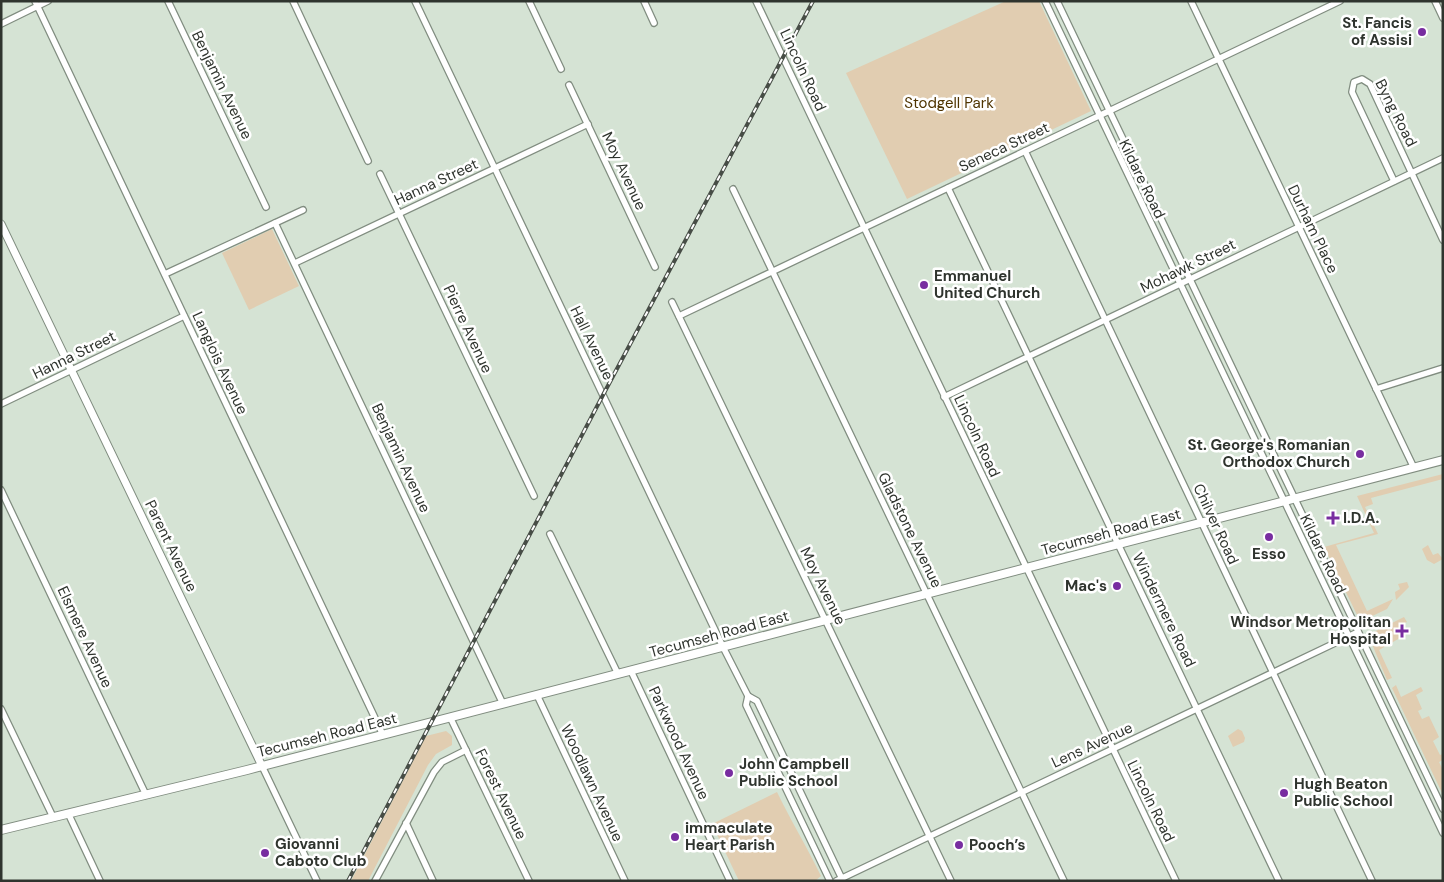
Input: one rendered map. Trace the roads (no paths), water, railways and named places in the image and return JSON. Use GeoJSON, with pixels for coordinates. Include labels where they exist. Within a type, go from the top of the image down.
{"type":"FeatureCollection","features":[{"type":"Feature","properties":{"kind":"main road","name":"Tecumseh Road East"},"geometry":{"type":"LineString","coordinates":[[1,830],[504,704],[1443,460]]}},
{"type":"Feature","properties":{"kind":"street"},"geometry":{"type":"LineString","coordinates":[[1,24],[36,4],[48,1]]}},
{"type":"Feature","properties":{"kind":"street","name":"Benjamin Avenue"},"geometry":{"type":"LineString","coordinates":[[168,1],[266,206]]}},
{"type":"Feature","properties":{"kind":"street"},"geometry":{"type":"LineString","coordinates":[[292,1],[368,161]]}},
{"type":"Feature","properties":{"kind":"street","name":"Hall Avenue"},"geometry":{"type":"LineString","coordinates":[[415,1],[723,647],[748,696],[757,701],[840,880]]}},
{"type":"Feature","properties":{"kind":"street"},"geometry":{"type":"LineString","coordinates":[[529,1],[561,69]]}},
{"type":"Feature","properties":{"kind":"street"},"geometry":{"type":"LineString","coordinates":[[644,1],[654,23]]}},
{"type":"Feature","properties":{"kind":"street","name":"Lincoln Road"},"geometry":{"type":"LineString","coordinates":[[756,1],[1176,881]]}},
{"type":"Feature","properties":{"kind":"street","name":"Kildare Road"},"geometry":{"type":"LineString","coordinates":[[1045,1],[1443,833]]}},
{"type":"Feature","properties":{"kind":"street","name":"Kildare Road"},"geometry":{"type":"LineString","coordinates":[[1057,1],[1443,810]]}},
{"type":"Feature","properties":{"kind":"street","name":"Durham Place"},"geometry":{"type":"LineString","coordinates":[[1191,1],[1414,468]]}},
{"type":"Feature","properties":{"kind":"street","name":"Seneca Street"},"geometry":{"type":"LineString","coordinates":[[679,316],[1340,1]]}},
{"type":"Feature","properties":{"kind":"street"},"geometry":{"type":"LineString","coordinates":[[1435,1],[1443,18]]}},
{"type":"Feature","properties":{"kind":"street","name":"Langlois Avenue"},"geometry":{"type":"LineString","coordinates":[[36,4],[383,735]]}},
{"type":"Feature","properties":{"kind":"street","name":"Byng Road"},"geometry":{"type":"LineString","coordinates":[[1394,181],[1352,92],[1354,82],[1362,78],[1370,84],[1443,240]]}},
{"type":"Feature","properties":{"kind":"street","name":"Moy Avenue"},"geometry":{"type":"LineString","coordinates":[[569,85],[655,267]]}},
{"type":"Feature","properties":{"kind":"street","name":"Hanna Street"},"geometry":{"type":"LineString","coordinates":[[295,263],[588,124]]}},
{"type":"Feature","properties":{"kind":"street","name":"Chilver Road"},"geometry":{"type":"LineString","coordinates":[[1024,151],[1372,881]]}},
{"type":"Feature","properties":{"kind":"street","name":"Mohawk Street"},"geometry":{"type":"LineString","coordinates":[[944,397],[1443,158]]}},
{"type":"Feature","properties":{"kind":"street","name":"Pierre Avenue"},"geometry":{"type":"LineString","coordinates":[[380,174],[534,496]]}},
{"type":"Feature","properties":{"kind":"street","name":"Windermere Road"},"geometry":{"type":"LineString","coordinates":[[948,188],[1280,881]]}},
{"type":"Feature","properties":{"kind":"street","name":"Gladstone Avenue"},"geometry":{"type":"LineString","coordinates":[[733,189],[1064,881]]}},
{"type":"Feature","properties":{"kind":"street"},"geometry":{"type":"LineString","coordinates":[[164,274],[303,210]]}},
{"type":"Feature","properties":{"kind":"street","name":"Benjamin Avenue"},"geometry":{"type":"LineString","coordinates":[[275,222],[504,704]]}},
{"type":"Feature","properties":{"kind":"street","name":"Parent Avenue"},"geometry":{"type":"LineString","coordinates":[[1,224],[317,881]]}},
{"type":"Feature","properties":{"kind":"street","name":"Moy Avenue"},"geometry":{"type":"LineString","coordinates":[[672,302],[950,881]]}},
{"type":"Feature","properties":{"kind":"street","name":"Hanna Street"},"geometry":{"type":"LineString","coordinates":[[1,404],[184,316]]}},
{"type":"Feature","properties":{"kind":"street"},"geometry":{"type":"LineString","coordinates":[[1219,366],[1229,361]]}},
{"type":"Feature","properties":{"kind":"street"},"geometry":{"type":"LineString","coordinates":[[1376,389],[1443,368]]}},
{"type":"Feature","properties":{"kind":"street","name":"Elsmere Avenue"},"geometry":{"type":"LineString","coordinates":[[1,490],[146,795]]}},
{"type":"Feature","properties":{"kind":"street"},"geometry":{"type":"LineString","coordinates":[[550,534],[618,674]]}},
{"type":"Feature","properties":{"kind":"street","name":"Lens Avenue"},"geometry":{"type":"LineString","coordinates":[[840,880],[1358,632]]}},
{"type":"Feature","properties":{"kind":"street","name":"Parkwood Avenue"},"geometry":{"type":"LineString","coordinates":[[631,671],[730,881]]}},
{"type":"Feature","properties":{"kind":"street","name":"Woodlawn Avenue"},"geometry":{"type":"LineString","coordinates":[[537,695],[625,881]]}},
{"type":"Feature","properties":{"kind":"street","name":"Hall Avenue"},"geometry":{"type":"LineString","coordinates":[[748,696],[746,705],[830,881]]}},
{"type":"Feature","properties":{"kind":"street"},"geometry":{"type":"LineString","coordinates":[[1,709],[53,817]]}},
{"type":"Feature","properties":{"kind":"street","name":"Forest Avenue"},"geometry":{"type":"LineString","coordinates":[[450,717],[529,881]]}},
{"type":"Feature","properties":{"kind":"street"},"geometry":{"type":"LineString","coordinates":[[375,881],[434,772],[442,762],[466,750]]}},
{"type":"Feature","properties":{"kind":"street"},"geometry":{"type":"LineString","coordinates":[[1434,815],[1443,810]]}},
{"type":"Feature","properties":{"kind":"street"},"geometry":{"type":"LineString","coordinates":[[68,814],[100,881]]}},
{"type":"Feature","properties":{"kind":"street"},"geometry":{"type":"LineString","coordinates":[[406,823],[433,881]]}},
{"type":"Feature","properties":{"kind":"railway"},"geometry":{"type":"LineString","coordinates":[[348,881],[603,395],[813,1]]}},
{"type":"Feature","properties":{"kind":"place","name":"St. Fancis of Assisi"},"geometry":{"type":"Point","coordinates":[1422,32]}},
{"type":"Feature","properties":{"kind":"place","name":"Emmanuel United Church"},"geometry":{"type":"Point","coordinates":[924,285]}},
{"type":"Feature","properties":{"kind":"place","name":"St. George's Romanian Orthodox Church"},"geometry":{"type":"Point","coordinates":[1360,454]}},
{"type":"Feature","properties":{"kind":"place","name":"I.D.A."},"geometry":{"type":"Point","coordinates":[1333,518]}},
{"type":"Feature","properties":{"kind":"place","name":"Esso"},"geometry":{"type":"Point","coordinates":[1269,537]}},
{"type":"Feature","properties":{"kind":"place","name":"Mac's"},"geometry":{"type":"Point","coordinates":[1117,586]}},
{"type":"Feature","properties":{"kind":"place","name":"Windsor Metropolitan Hospital"},"geometry":{"type":"Point","coordinates":[1402,631]}},
{"type":"Feature","properties":{"kind":"place","name":"John Campbell Public School"},"geometry":{"type":"Point","coordinates":[729,773]}},
{"type":"Feature","properties":{"kind":"place","name":"Hugh Beaton Public School"},"geometry":{"type":"Point","coordinates":[1284,793]}},
{"type":"Feature","properties":{"kind":"place","name":"immaculate Heart Parish"},"geometry":{"type":"Point","coordinates":[675,837]}},
{"type":"Feature","properties":{"kind":"place","name":"Pooch’s"},"geometry":{"type":"Point","coordinates":[959,845]}},
{"type":"Feature","properties":{"kind":"place","name":"Giovanni Caboto Club"},"geometry":{"type":"Point","coordinates":[265,853]}},
{"type":"Feature","properties":{"kind":"park label","name":"Stodgell Park"},"geometry":{"type":"Point","coordinates":[949,103]}}]}
